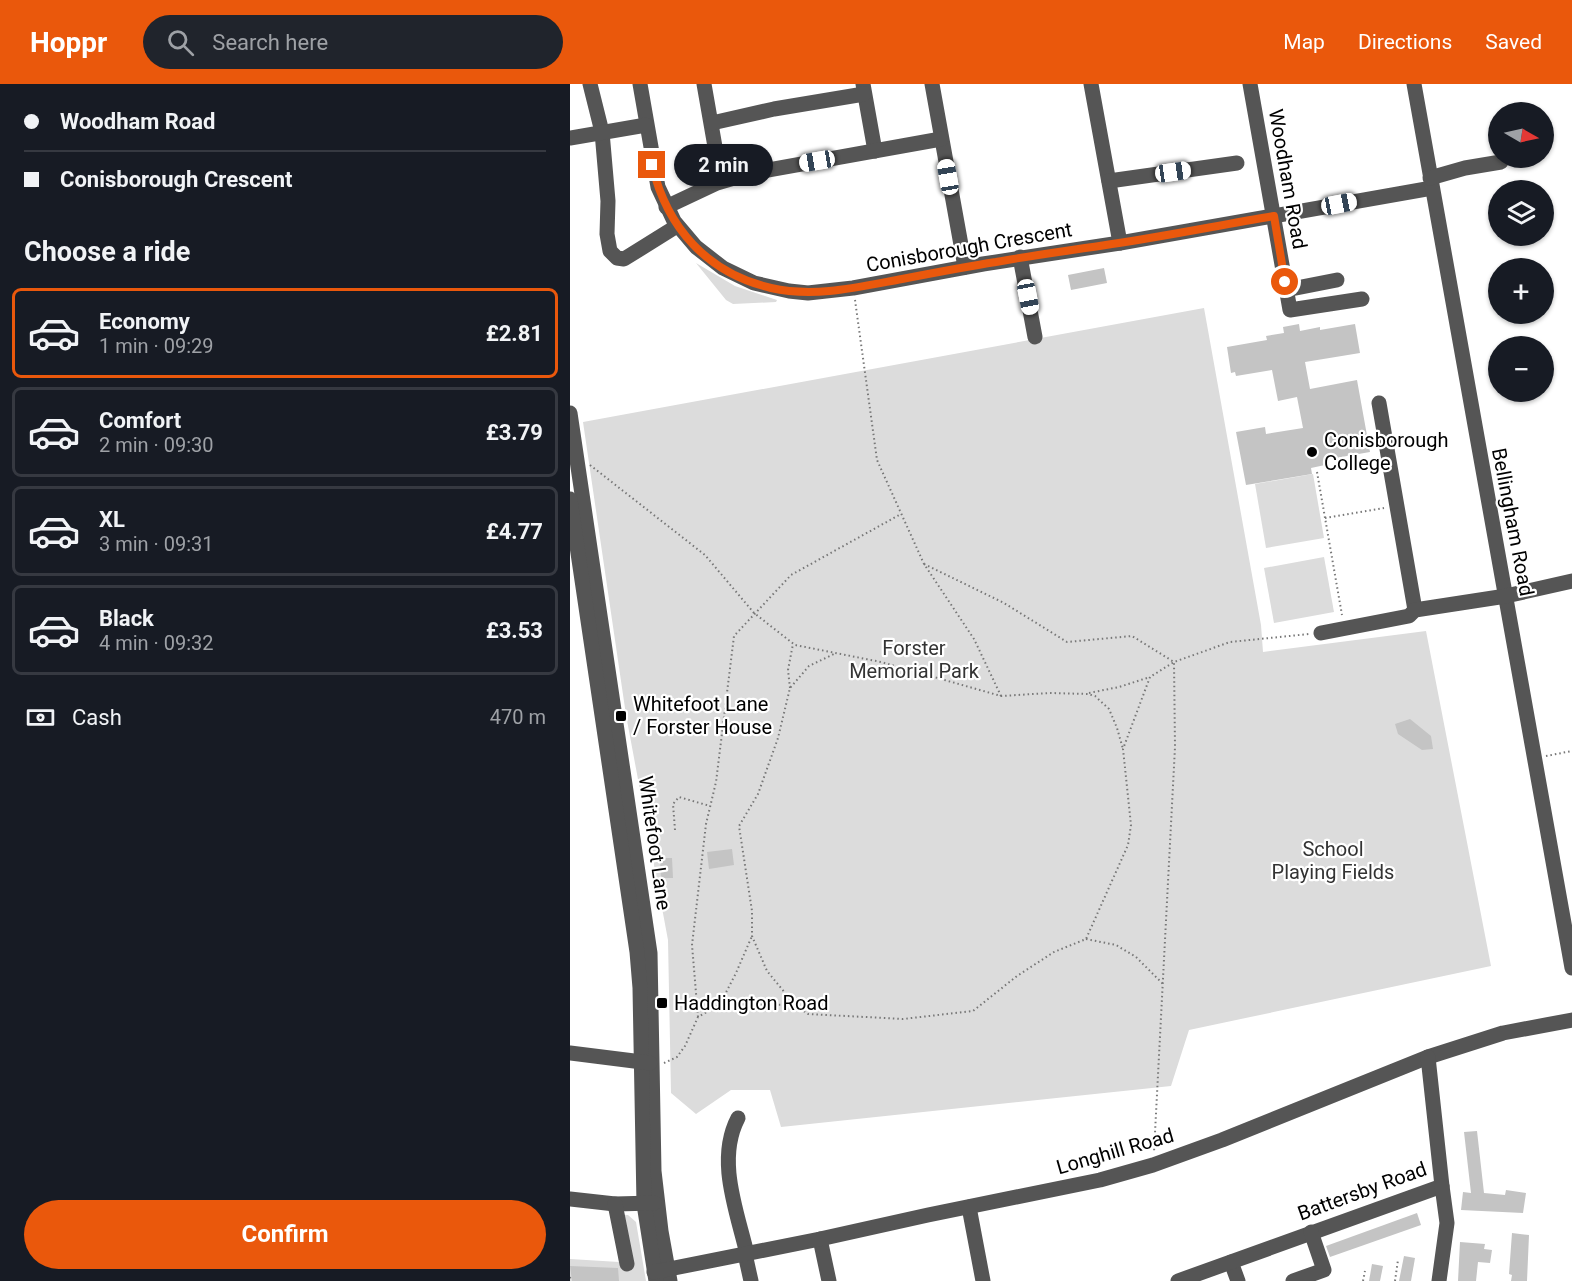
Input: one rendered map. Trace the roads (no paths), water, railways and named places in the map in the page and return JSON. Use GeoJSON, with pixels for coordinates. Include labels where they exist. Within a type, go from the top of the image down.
{"type":"FeatureCollection","features":[{"type":"Feature","properties":{"kind":"street"},"geometry":{"type":"LineString","coordinates":[[590,84],[602,132],[610,251],[617,258],[624,259],[677,226]]}},
{"type":"Feature","properties":{"kind":"street","name":"Conisborough Crescent"},"geometry":{"type":"LineString","coordinates":[[640,84],[658,187],[677,226],[708,258],[737,276],[772,288],[808,292],[853,288],[1020,257],[1120,243],[1274,216],[1431,183],[1465,168],[1488,164]]}},
{"type":"Feature","properties":{"kind":"street"},"geometry":{"type":"LineString","coordinates":[[704,84],[721,181]]}},
{"type":"Feature","properties":{"kind":"street"},"geometry":{"type":"LineString","coordinates":[[932,84],[964,267]]}},
{"type":"Feature","properties":{"kind":"street"},"geometry":{"type":"LineString","coordinates":[[1091,84],[1120,243]]}},
{"type":"Feature","properties":{"kind":"street","name":"Woodham Road"},"geometry":{"type":"LineString","coordinates":[[1250,84],[1286,286]]}},
{"type":"Feature","properties":{"kind":"street","name":"Bellingham Road"},"geometry":{"type":"LineString","coordinates":[[1414,84],[1572,968]]}},
{"type":"Feature","properties":{"kind":"street"},"geometry":{"type":"LineString","coordinates":[[712,123],[863,89],[875,151]]}},
{"type":"Feature","properties":{"kind":"street"},"geometry":{"type":"LineString","coordinates":[[570,138],[646,125]]}},
{"type":"Feature","properties":{"kind":"street"},"geometry":{"type":"LineString","coordinates":[[666,207],[721,181],[750,173],[941,139]]}},
{"type":"Feature","properties":{"kind":"street"},"geometry":{"type":"LineString","coordinates":[[1109,181],[1237,163]]}},
{"type":"Feature","properties":{"kind":"street"},"geometry":{"type":"LineString","coordinates":[[1020,257],[1035,337]]}},
{"type":"Feature","properties":{"kind":"street"},"geometry":{"type":"LineString","coordinates":[[1338,280],[1286,286],[1290,310],[1362,299]]}},
{"type":"Feature","properties":{"kind":"street"},"geometry":{"type":"LineString","coordinates":[[1379,403],[1415,610]]}},
{"type":"Feature","properties":{"kind":"street","name":"Whitefoot Lane"},"geometry":{"type":"LineString","coordinates":[[570,413],[591,600]]}},
{"type":"Feature","properties":{"kind":"street","name":"Whitefoot Lane"},"geometry":{"type":"LineString","coordinates":[[570,499],[591,600],[650,953],[653,1063],[651,1203],[662,1276]]}},
{"type":"Feature","properties":{"kind":"street"},"geometry":{"type":"LineString","coordinates":[[1321,633],[1409,616],[1415,610],[1506,596],[1572,581]]}},
{"type":"Feature","properties":{"kind":"street","name":"Longhill Road"},"geometry":{"type":"LineString","coordinates":[[662,1276],[752,1253],[1100,1180],[1153,1165],[1222,1140],[1428,1057],[1503,1033],[1572,1020]]}},
{"type":"Feature","properties":{"kind":"street"},"geometry":{"type":"LineString","coordinates":[[570,1053],[653,1063]]}},
{"type":"Feature","properties":{"kind":"street","name":"Battersby Road"},"geometry":{"type":"LineString","coordinates":[[1178,1281],[1442,1186],[1428,1057]]}},
{"type":"Feature","properties":{"kind":"street"},"geometry":{"type":"LineString","coordinates":[[738,1118],[732,1130],[728,1162],[752,1253],[751,1281]]}},
{"type":"Feature","properties":{"kind":"street"},"geometry":{"type":"LineString","coordinates":[[1438,1281],[1447,1223],[1442,1186]]}},
{"type":"Feature","properties":{"kind":"street"},"geometry":{"type":"LineString","coordinates":[[570,1198],[615,1204],[651,1203]]}},
{"type":"Feature","properties":{"kind":"street"},"geometry":{"type":"LineString","coordinates":[[615,1204],[627,1264]]}},
{"type":"Feature","properties":{"kind":"street"},"geometry":{"type":"LineString","coordinates":[[969,1207],[983,1281]]}},
{"type":"Feature","properties":{"kind":"street"},"geometry":{"type":"LineString","coordinates":[[1293,1281],[1324,1270],[1311,1232]]}},
{"type":"Feature","properties":{"kind":"street"},"geometry":{"type":"LineString","coordinates":[[820,1239],[828,1276]]}},
{"type":"Feature","properties":{"kind":"street"},"geometry":{"type":"LineString","coordinates":[[1231,1262],[1238,1281]]}},
{"type":"Feature","properties":{"kind":"place","name":"Conisborough College"},"geometry":{"type":"Point","coordinates":[1312,452]}},
{"type":"Feature","properties":{"kind":"place","name":"Whitefoot Lane / Forster House"},"geometry":{"type":"Point","coordinates":[621,716]}},
{"type":"Feature","properties":{"kind":"place","name":"Haddington Road"},"geometry":{"type":"Point","coordinates":[662,1003]}},
{"type":"Feature","properties":{"kind":"park label","name":"Forster Memorial Park"},"geometry":{"type":"Point","coordinates":[914,660]}},
{"type":"Feature","properties":{"kind":"park label","name":"School Playing Fields"},"geometry":{"type":"Point","coordinates":[1333,860]}}]}
